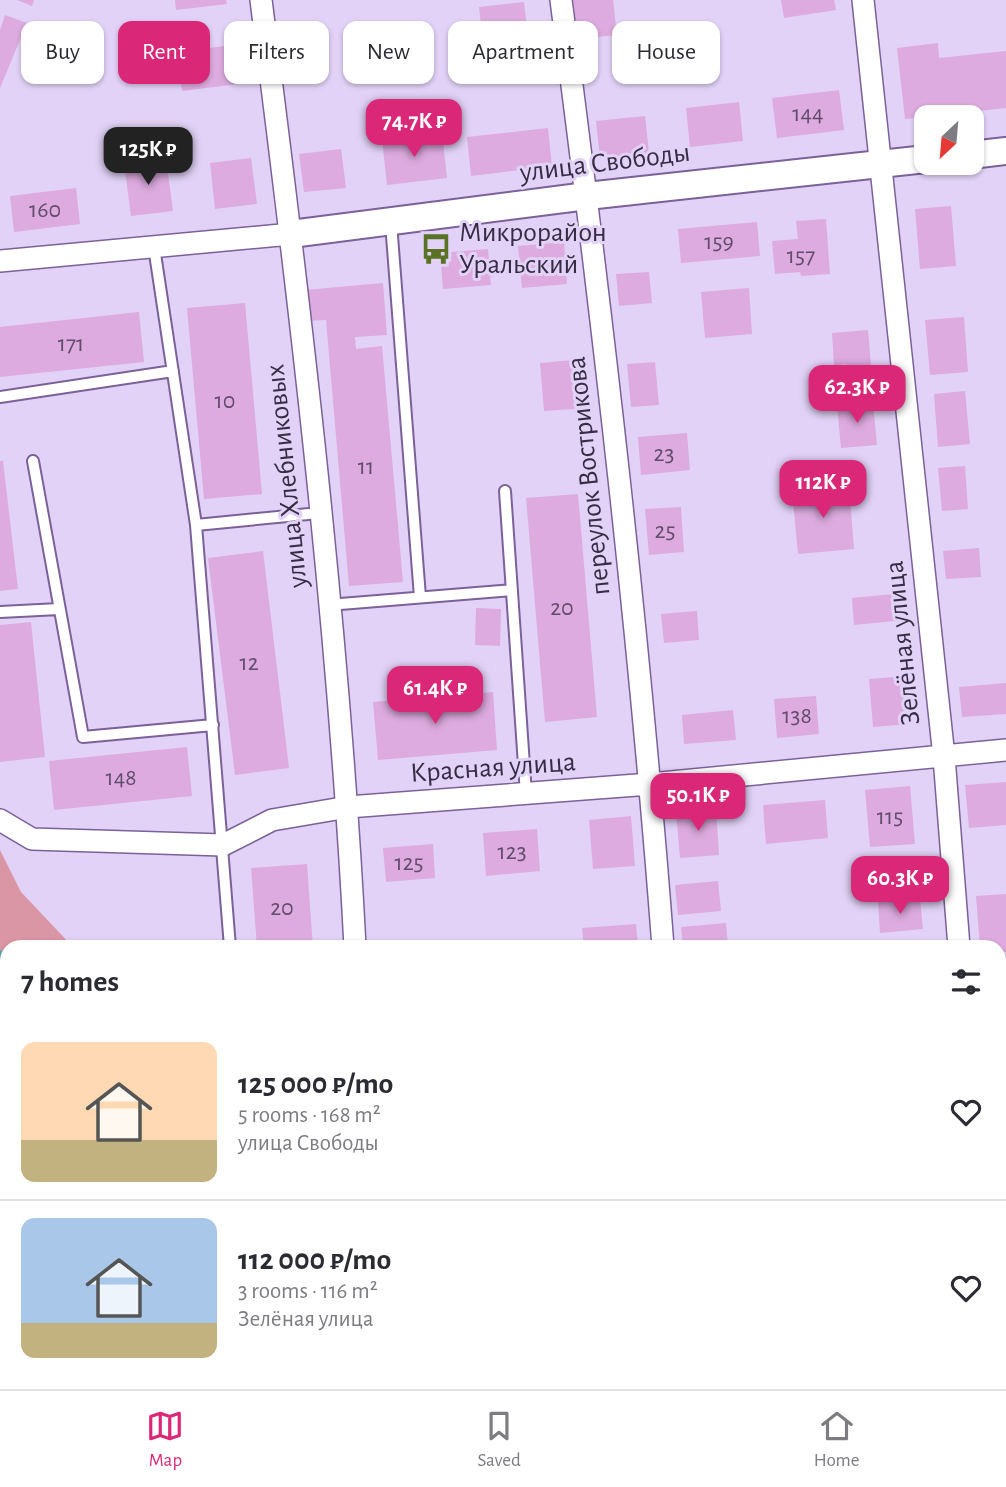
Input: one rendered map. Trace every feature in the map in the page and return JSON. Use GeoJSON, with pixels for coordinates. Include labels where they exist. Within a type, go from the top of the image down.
{"type":"FeatureCollection","features":[{"type":"Feature","properties":{"kind":"street","name":"улица Хлебниковых"},"geometry":{"type":"LineString","coordinates":[[261,0],[291,234],[319,513],[348,807],[355,940]]}},
{"type":"Feature","properties":{"kind":"street","name":"переулок Вострикова"},"geometry":{"type":"LineString","coordinates":[[561,0],[587,196],[650,784],[662,940]]}},
{"type":"Feature","properties":{"kind":"street","name":"Зелёная улица"},"geometry":{"type":"LineString","coordinates":[[863,0],[944,757],[958,940]]}},
{"type":"Feature","properties":{"kind":"street"},"geometry":{"type":"LineString","coordinates":[[984,154],[1006,151]]}},
{"type":"Feature","properties":{"kind":"street","name":"улица Свободы"},"geometry":{"type":"LineString","coordinates":[[0,261],[291,234],[587,196],[914,160]]}},
{"type":"Feature","properties":{"kind":"street","name":"Красная улица"},"geometry":{"type":"LineString","coordinates":[[0,820],[32,839],[223,845],[272,821],[348,807],[650,784],[1006,750]]}},
{"type":"Feature","properties":{"kind":"lane"},"geometry":{"type":"LineString","coordinates":[[391,221],[420,597]]}},
{"type":"Feature","properties":{"kind":"lane"},"geometry":{"type":"LineString","coordinates":[[154,247],[196,526],[230,940]]}},
{"type":"Feature","properties":{"kind":"lane"},"geometry":{"type":"LineString","coordinates":[[0,397],[173,371]]}},
{"type":"Feature","properties":{"kind":"lane"},"geometry":{"type":"LineString","coordinates":[[33,461],[83,737],[213,725]]}},
{"type":"Feature","properties":{"kind":"lane"},"geometry":{"type":"LineString","coordinates":[[505,491],[526,794]]}},
{"type":"Feature","properties":{"kind":"lane"},"geometry":{"type":"LineString","coordinates":[[196,526],[319,513]]}},
{"type":"Feature","properties":{"kind":"lane"},"geometry":{"type":"LineString","coordinates":[[328,605],[512,590]]}},
{"type":"Feature","properties":{"kind":"lane"},"geometry":{"type":"LineString","coordinates":[[0,612],[59,609]]}},
{"type":"Feature","properties":{"kind":"shaded area"},"geometry":{"type":"Polygon","coordinates":[[[0,850],[21,892],[66,940],[0,940],[0,850]]]}},
{"type":"Feature","properties":{"kind":"building"},"geometry":{"type":"Polygon","coordinates":[[[17,0],[34,0],[32,6],[17,0]]]}},
{"type":"Feature","properties":{"kind":"building"},"geometry":{"type":"Polygon","coordinates":[[[175,0],[226,0],[227,4],[176,10],[175,0]]]}},
{"type":"Feature","properties":{"kind":"building"},"geometry":{"type":"Polygon","coordinates":[[[573,0],[613,0],[615,21],[612,21],[612,36],[598,37],[598,21],[576,21],[573,0]]]}},
{"type":"Feature","properties":{"kind":"building"},"geometry":{"type":"Polygon","coordinates":[[[781,0],[834,0],[836,10],[784,18],[781,0]]]}},
{"type":"Feature","properties":{"kind":"building"},"geometry":{"type":"Polygon","coordinates":[[[524,2],[526,21],[481,21],[479,7],[524,2]]]}},
{"type":"Feature","properties":{"kind":"building"},"geometry":{"type":"Polygon","coordinates":[[[5,15],[22,21],[21,37],[0,88],[0,30],[5,15]]]}},
{"type":"Feature","properties":{"kind":"building"},"geometry":{"type":"Polygon","coordinates":[[[938,43],[939,58],[1006,51],[1006,108],[984,110],[984,105],[914,105],[914,118],[905,119],[897,48],[938,43]]]}},
{"type":"Feature","properties":{"kind":"building"},"geometry":{"type":"Polygon","coordinates":[[[224,46],[224,84],[238,84],[182,91],[181,84],[210,84],[210,48],[224,46]]]}},
{"type":"Feature","properties":{"kind":"building"},"geometry":{"type":"Polygon","coordinates":[[[839,90],[844,130],[777,138],[772,98],[839,90]]]}},
{"type":"Feature","properties":{"kind":"building"},"geometry":{"type":"Polygon","coordinates":[[[739,102],[743,141],[690,147],[686,108],[739,102]]]}},
{"type":"Feature","properties":{"kind":"building"},"geometry":{"type":"Polygon","coordinates":[[[645,116],[649,153],[600,158],[596,121],[645,116]]]}},
{"type":"Feature","properties":{"kind":"building"},"geometry":{"type":"Polygon","coordinates":[[[548,128],[552,166],[471,176],[467,137],[548,128]]]}},
{"type":"Feature","properties":{"kind":"building"},"geometry":{"type":"Polygon","coordinates":[[[442,133],[447,178],[387,185],[382,139],[442,133]]]}},
{"type":"Feature","properties":{"kind":"building"},"geometry":{"type":"Polygon","coordinates":[[[341,149],[346,188],[304,192],[299,154],[341,149]]]}},
{"type":"Feature","properties":{"kind":"building"},"geometry":{"type":"Polygon","coordinates":[[[166,158],[173,211],[131,216],[124,163],[166,158]]]}},
{"type":"Feature","properties":{"kind":"building"},"geometry":{"type":"Polygon","coordinates":[[[251,158],[257,204],[215,209],[210,163],[251,158]]]}},
{"type":"Feature","properties":{"kind":"building"},"geometry":{"type":"Polygon","coordinates":[[[76,188],[80,224],[14,232],[10,196],[76,188]]]}},
{"type":"Feature","properties":{"kind":"building"},"geometry":{"type":"Polygon","coordinates":[[[951,206],[956,266],[920,269],[915,209],[951,206]]]}},
{"type":"Feature","properties":{"kind":"building"},"geometry":{"type":"Polygon","coordinates":[[[826,219],[830,274],[775,274],[772,241],[798,239],[796,221],[826,219]]]}},
{"type":"Feature","properties":{"kind":"building"},"geometry":{"type":"Polygon","coordinates":[[[757,222],[760,256],[681,263],[678,229],[757,222]]]}},
{"type":"Feature","properties":{"kind":"building"},"geometry":{"type":"Polygon","coordinates":[[[564,242],[567,284],[522,288],[518,246],[564,242]]]}},
{"type":"Feature","properties":{"kind":"building"},"geometry":{"type":"Polygon","coordinates":[[[488,249],[491,285],[443,289],[440,253],[488,249]]]}},
{"type":"Feature","properties":{"kind":"building"},"geometry":{"type":"Polygon","coordinates":[[[649,272],[652,303],[619,306],[616,274],[649,272]]]}},
{"type":"Feature","properties":{"kind":"building"},"geometry":{"type":"Polygon","coordinates":[[[383,283],[387,335],[355,337],[356,349],[382,346],[403,582],[349,586],[326,320],[308,321],[305,290],[383,283]]]}},
{"type":"Feature","properties":{"kind":"building"},"geometry":{"type":"Polygon","coordinates":[[[749,288],[752,334],[705,338],[701,292],[749,288]]]}},
{"type":"Feature","properties":{"kind":"building"},"geometry":{"type":"Polygon","coordinates":[[[245,303],[262,494],[204,499],[187,308],[245,303]]]}},
{"type":"Feature","properties":{"kind":"building"},"geometry":{"type":"Polygon","coordinates":[[[139,312],[144,362],[0,377],[0,327],[139,312]]]}},
{"type":"Feature","properties":{"kind":"building"},"geometry":{"type":"Polygon","coordinates":[[[964,317],[968,372],[930,375],[925,320],[964,317]]]}},
{"type":"Feature","properties":{"kind":"building"},"geometry":{"type":"Polygon","coordinates":[[[868,330],[873,389],[849,391],[846,364],[834,366],[832,333],[868,330]]]}},
{"type":"Feature","properties":{"kind":"building"},"geometry":{"type":"Polygon","coordinates":[[[584,359],[588,408],[544,411],[540,363],[584,359]]]}},
{"type":"Feature","properties":{"kind":"building"},"geometry":{"type":"Polygon","coordinates":[[[655,362],[659,405],[631,407],[627,364],[655,362]]]}},
{"type":"Feature","properties":{"kind":"building"},"geometry":{"type":"Polygon","coordinates":[[[965,391],[970,444],[938,447],[934,394],[965,391]]]}},
{"type":"Feature","properties":{"kind":"building"},"geometry":{"type":"Polygon","coordinates":[[[873,402],[877,445],[841,448],[837,406],[873,402]]]}},
{"type":"Feature","properties":{"kind":"building"},"geometry":{"type":"Polygon","coordinates":[[[687,433],[690,470],[641,475],[638,437],[687,433]]]}},
{"type":"Feature","properties":{"kind":"building"},"geometry":{"type":"Polygon","coordinates":[[[0,461],[3,461],[18,589],[0,591],[0,461]]]}},
{"type":"Feature","properties":{"kind":"building"},"geometry":{"type":"Polygon","coordinates":[[[965,466],[968,509],[942,511],[938,468],[965,466]]]}},
{"type":"Feature","properties":{"kind":"building"},"geometry":{"type":"Polygon","coordinates":[[[849,486],[854,549],[798,554],[792,491],[849,486]]]}},
{"type":"Feature","properties":{"kind":"building"},"geometry":{"type":"Polygon","coordinates":[[[578,494],[597,717],[545,722],[526,498],[578,494]]]}},
{"type":"Feature","properties":{"kind":"building"},"geometry":{"type":"Polygon","coordinates":[[[681,507],[684,552],[649,555],[645,509],[681,507]]]}},
{"type":"Feature","properties":{"kind":"building"},"geometry":{"type":"Polygon","coordinates":[[[979,548],[981,577],[946,579],[943,551],[979,548]]]}},
{"type":"Feature","properties":{"kind":"building"},"geometry":{"type":"Polygon","coordinates":[[[263,551],[289,768],[235,775],[208,558],[263,551]]]}},
{"type":"Feature","properties":{"kind":"building"},"geometry":{"type":"Polygon","coordinates":[[[893,594],[895,621],[854,625],[852,598],[893,594]]]}},
{"type":"Feature","properties":{"kind":"building"},"geometry":{"type":"Polygon","coordinates":[[[476,608],[501,609],[500,646],[475,645],[476,608]]]}},
{"type":"Feature","properties":{"kind":"building"},"geometry":{"type":"Polygon","coordinates":[[[697,611],[699,640],[664,643],[661,614],[697,611]]]}},
{"type":"Feature","properties":{"kind":"building"},"geometry":{"type":"Polygon","coordinates":[[[31,622],[45,757],[0,762],[0,625],[31,622]]]}},
{"type":"Feature","properties":{"kind":"building"},"geometry":{"type":"Polygon","coordinates":[[[907,676],[911,724],[873,727],[869,679],[907,676]]]}},
{"type":"Feature","properties":{"kind":"building"},"geometry":{"type":"Polygon","coordinates":[[[1006,683],[1006,714],[962,717],[959,687],[1006,683]]]}},
{"type":"Feature","properties":{"kind":"building"},"geometry":{"type":"Polygon","coordinates":[[[493,692],[497,750],[378,760],[373,702],[493,692]]]}},
{"type":"Feature","properties":{"kind":"building"},"geometry":{"type":"Polygon","coordinates":[[[816,696],[819,734],[777,738],[774,699],[816,696]]]}},
{"type":"Feature","properties":{"kind":"building"},"geometry":{"type":"Polygon","coordinates":[[[733,710],[736,740],[684,744],[682,715],[733,710]]]}},
{"type":"Feature","properties":{"kind":"building"},"geometry":{"type":"Polygon","coordinates":[[[187,747],[192,796],[54,810],[49,761],[187,747]]]}},
{"type":"Feature","properties":{"kind":"building"},"geometry":{"type":"Polygon","coordinates":[[[1006,782],[1006,825],[969,828],[965,785],[1006,782]]]}},
{"type":"Feature","properties":{"kind":"building"},"geometry":{"type":"Polygon","coordinates":[[[910,786],[915,844],[870,847],[865,790],[910,786]]]}},
{"type":"Feature","properties":{"kind":"building"},"geometry":{"type":"Polygon","coordinates":[[[825,800],[828,838],[766,844],[763,805],[825,800]]]}},
{"type":"Feature","properties":{"kind":"building"},"geometry":{"type":"Polygon","coordinates":[[[716,808],[719,855],[680,858],[676,812],[716,808]]]}},
{"type":"Feature","properties":{"kind":"building"},"geometry":{"type":"Polygon","coordinates":[[[631,816],[635,866],[593,869],[589,820],[631,816]]]}},
{"type":"Feature","properties":{"kind":"building"},"geometry":{"type":"Polygon","coordinates":[[[537,829],[540,871],[486,876],[483,833],[537,829]]]}},
{"type":"Feature","properties":{"kind":"building"},"geometry":{"type":"Polygon","coordinates":[[[433,844],[435,878],[386,882],[383,848],[433,844]]]}},
{"type":"Feature","properties":{"kind":"building"},"geometry":{"type":"Polygon","coordinates":[[[307,864],[312,940],[256,940],[251,868],[307,864]]]}},
{"type":"Feature","properties":{"kind":"building"},"geometry":{"type":"Polygon","coordinates":[[[718,881],[721,911],[678,915],[675,885],[718,881]]]}},
{"type":"Feature","properties":{"kind":"building"},"geometry":{"type":"Polygon","coordinates":[[[1006,894],[1006,940],[979,940],[976,896],[1006,894]]]}},
{"type":"Feature","properties":{"kind":"building"},"geometry":{"type":"Polygon","coordinates":[[[920,898],[923,929],[880,933],[878,902],[920,898]]]}},
{"type":"Feature","properties":{"kind":"building"},"geometry":{"type":"Polygon","coordinates":[[[726,923],[727,940],[682,940],[681,927],[726,923]]]}},
{"type":"Feature","properties":{"kind":"building"},"geometry":{"type":"Polygon","coordinates":[[[636,924],[637,940],[583,940],[582,928],[636,924]]]}},
{"type":"Feature","properties":{"kind":"place","name":"Микрорайон Уральский"},"geometry":{"type":"Point","coordinates":[436,249]}}]}
